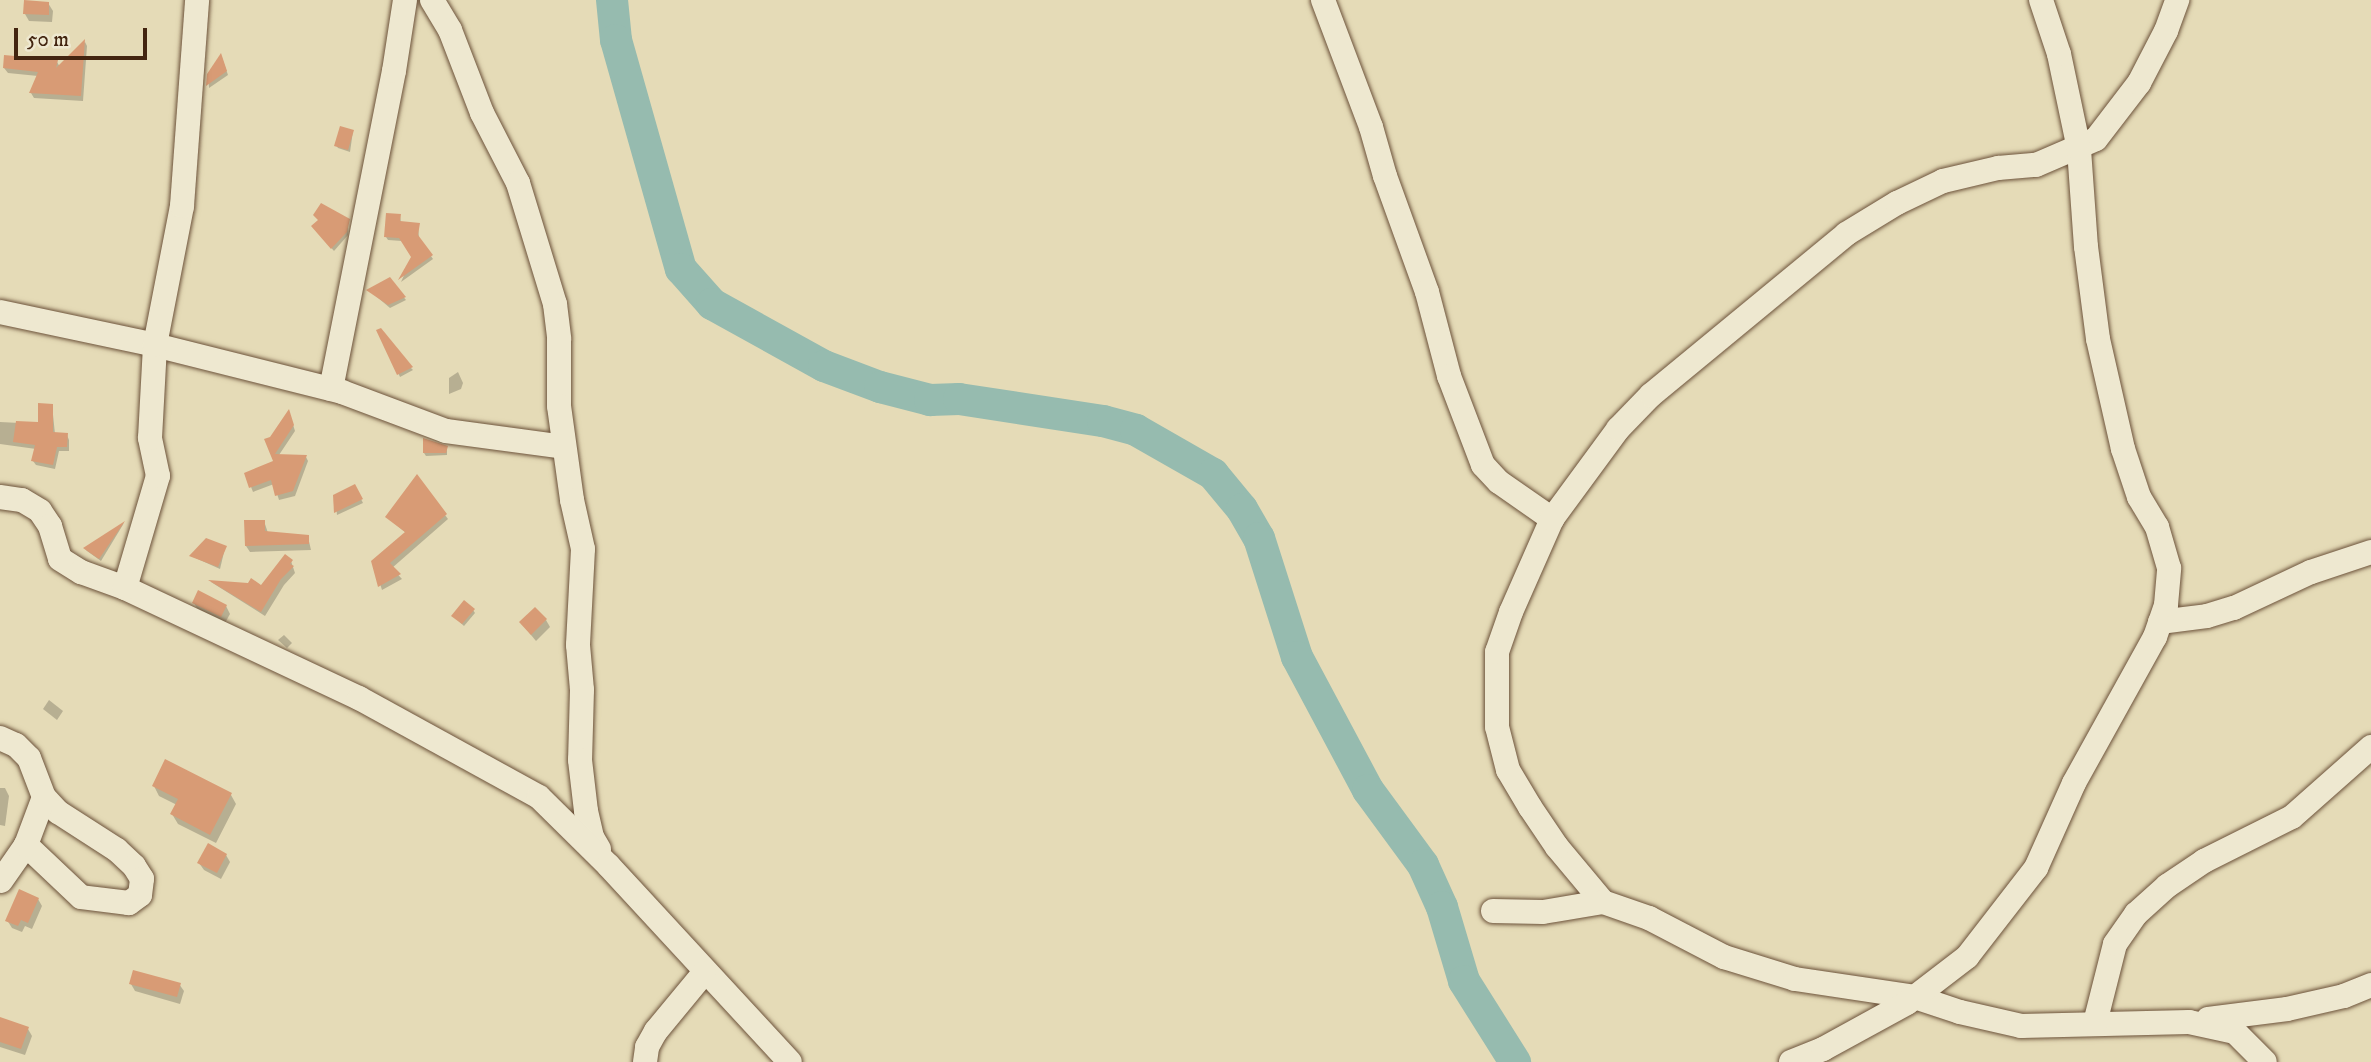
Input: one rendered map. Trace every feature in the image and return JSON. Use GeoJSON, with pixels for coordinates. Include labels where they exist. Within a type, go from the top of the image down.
{"type":"FeatureCollection","features":[{"type":"Feature","properties":{"kind":"street"},"geometry":{"type":"LineString","coordinates":[[125,588],[158,476],[150,438],[155,345],[186,173],[197,0]]}},
{"type":"Feature","properties":{"kind":"street"},"geometry":{"type":"LineString","coordinates":[[331,390],[394,71],[405,0]]}},
{"type":"Feature","properties":{"kind":"street"},"geometry":{"type":"LineString","coordinates":[[432,0],[450,30],[482,113],[518,183],[555,304],[559,339],[559,406],[583,549],[578,634],[582,690],[580,760],[592,838],[608,865]]}},
{"type":"Feature","properties":{"kind":"street"},"geometry":{"type":"LineString","coordinates":[[1323,0],[1371,127],[1385,176],[1427,292],[1449,376],[1483,465],[1499,482],[1552,519]]}},
{"type":"Feature","properties":{"kind":"street"},"geometry":{"type":"LineString","coordinates":[[1790,1062],[1823,1049],[1915,997],[1967,957],[2036,868],[2074,783],[2160,622],[2166,605],[2169,568],[2157,527],[2139,497],[2123,449],[2098,340],[2086,247],[2079,149],[2059,54],[2041,0]]}},
{"type":"Feature","properties":{"kind":"street"},"geometry":{"type":"LineString","coordinates":[[1603,902],[1557,847],[1530,807],[1508,770],[1497,727],[1497,652],[1511,612],[1552,519],[1611,438],[1651,395],[1846,234],[1897,203],[1943,181],[1998,168],[2036,165],[2079,149],[2096,139],[2139,83],[2166,31],[2177,0]]}},
{"type":"Feature","properties":{"kind":"street"},"geometry":{"type":"LineString","coordinates":[[0,312],[155,345],[331,390],[446,432],[564,447]]}},
{"type":"Feature","properties":{"kind":"street"},"geometry":{"type":"LineString","coordinates":[[0,497],[22,500],[40,511],[50,526],[60,559],[81,572],[125,588],[359,698],[539,797],[608,865],[704,973],[790,1062]]}},
{"type":"Feature","properties":{"kind":"street"},"geometry":{"type":"LineString","coordinates":[[2160,622],[2207,616],[2234,608],[2311,572],[2371,552]]}},
{"type":"Feature","properties":{"kind":"street"},"geometry":{"type":"LineString","coordinates":[[0,738],[16,745],[29,758],[44,797],[58,811],[117,850],[134,866],[142,879],[141,895],[129,903],[81,897],[26,845]]}},
{"type":"Feature","properties":{"kind":"street"},"geometry":{"type":"LineString","coordinates":[[2095,1023],[2115,944],[2136,914],[2167,886],[2204,861],[2292,817],[2371,747]]}},
{"type":"Feature","properties":{"kind":"street"},"geometry":{"type":"LineString","coordinates":[[1,881],[26,845],[44,797]]}},
{"type":"Feature","properties":{"kind":"street"},"geometry":{"type":"LineString","coordinates":[[1493,911],[1543,912],[1603,902],[1649,918],[1724,957],[1795,979],[1915,997],[1960,1012],[2021,1026],[2189,1022],[2287,1009],[2344,996],[2371,985]]}},
{"type":"Feature","properties":{"kind":"street"},"geometry":{"type":"LineString","coordinates":[[645,1062],[647,1048],[656,1031],[704,973]]}},
{"type":"Feature","properties":{"kind":"street"},"geometry":{"type":"LineString","coordinates":[[2189,1022],[2235,1032],[2265,1062]]}},
{"type":"Feature","properties":{"kind":"building"},"geometry":{"type":"Polygon","coordinates":[[[24,0],[49,2],[49,15],[23,14],[24,0]]]}},
{"type":"Feature","properties":{"kind":"building"},"geometry":{"type":"Polygon","coordinates":[[[85,39],[81,96],[29,93],[38,72],[3,68],[4,55],[58,60],[56,68],[85,39]]]}},
{"type":"Feature","properties":{"kind":"building"},"geometry":{"type":"Polygon","coordinates":[[[221,53],[227,71],[206,86],[207,74],[221,53]]]}},
{"type":"Feature","properties":{"kind":"building"},"geometry":{"type":"Polygon","coordinates":[[[340,126],[354,130],[348,150],[334,146],[340,126]]]}},
{"type":"Feature","properties":{"kind":"building"},"geometry":{"type":"Polygon","coordinates":[[[321,203],[350,219],[347,232],[331,249],[311,226],[318,220],[313,215],[321,203]]]}},
{"type":"Feature","properties":{"kind":"building"},"geometry":{"type":"Polygon","coordinates":[[[386,213],[401,214],[400,221],[420,223],[418,235],[433,255],[398,280],[411,257],[399,238],[384,237],[386,213]]]}},
{"type":"Feature","properties":{"kind":"building"},"geometry":{"type":"Polygon","coordinates":[[[390,277],[406,297],[388,305],[366,290],[390,277]]]}},
{"type":"Feature","properties":{"kind":"building"},"geometry":{"type":"Polygon","coordinates":[[[381,328],[413,367],[397,375],[376,330],[381,328]]]}},
{"type":"Feature","properties":{"kind":"building"},"geometry":{"type":"Polygon","coordinates":[[[38,403],[53,404],[53,432],[68,433],[67,447],[57,447],[53,465],[31,461],[35,445],[13,442],[16,421],[38,422],[38,403]]]}},
{"type":"Feature","properties":{"kind":"building"},"geometry":{"type":"Polygon","coordinates":[[[289,409],[294,425],[275,454],[307,455],[293,491],[275,496],[271,480],[249,488],[244,473],[273,461],[264,439],[270,437],[289,409]]]}},
{"type":"Feature","properties":{"kind":"building"},"geometry":{"type":"Polygon","coordinates":[[[423,438],[448,446],[446,453],[423,453],[423,438]]]}},
{"type":"Feature","properties":{"kind":"building"},"geometry":{"type":"Polygon","coordinates":[[[417,474],[447,514],[390,563],[401,574],[378,587],[371,561],[405,532],[385,517],[417,474]]]}},
{"type":"Feature","properties":{"kind":"building"},"geometry":{"type":"Polygon","coordinates":[[[355,484],[363,499],[334,513],[333,495],[355,484]]]}},
{"type":"Feature","properties":{"kind":"building"},"geometry":{"type":"Polygon","coordinates":[[[244,520],[265,520],[265,531],[309,535],[309,544],[245,546],[244,520]]]}},
{"type":"Feature","properties":{"kind":"building"},"geometry":{"type":"Polygon","coordinates":[[[125,521],[99,559],[83,548],[125,521]]]}},
{"type":"Feature","properties":{"kind":"building"},"geometry":{"type":"Polygon","coordinates":[[[206,538],[227,546],[218,567],[189,556],[206,538]]]}},
{"type":"Feature","properties":{"kind":"building"},"geometry":{"type":"Polygon","coordinates":[[[285,554],[293,560],[290,564],[294,566],[281,579],[261,612],[208,580],[248,583],[251,578],[261,585],[285,554]]]}},
{"type":"Feature","properties":{"kind":"building"},"geometry":{"type":"Polygon","coordinates":[[[198,590],[227,605],[221,617],[192,603],[198,590]]]}},
{"type":"Feature","properties":{"kind":"building"},"geometry":{"type":"Polygon","coordinates":[[[464,600],[475,609],[462,624],[451,616],[464,600]]]}},
{"type":"Feature","properties":{"kind":"building"},"geometry":{"type":"Polygon","coordinates":[[[535,607],[547,619],[531,635],[519,622],[535,607]]]}},
{"type":"Feature","properties":{"kind":"building"},"geometry":{"type":"Polygon","coordinates":[[[165,759],[232,793],[210,835],[170,814],[178,799],[152,786],[165,759]]]}},
{"type":"Feature","properties":{"kind":"building"},"geometry":{"type":"Polygon","coordinates":[[[208,843],[227,854],[217,873],[197,863],[208,843]]]}},
{"type":"Feature","properties":{"kind":"building"},"geometry":{"type":"Polygon","coordinates":[[[19,889],[39,898],[28,923],[21,920],[18,926],[5,921],[19,889]]]}},
{"type":"Feature","properties":{"kind":"building"},"geometry":{"type":"Polygon","coordinates":[[[133,970],[181,983],[177,997],[129,984],[133,970]]]}},
{"type":"Feature","properties":{"kind":"building"},"geometry":{"type":"Polygon","coordinates":[[[0,1017],[29,1027],[21,1049],[0,1042],[0,1017]]]}},
{"type":"Feature","properties":{"kind":"waterway"},"geometry":{"type":"LineString","coordinates":[[612,0],[616,40],[681,269],[712,304],[824,366],[880,387],[930,400],[959,399],[1103,421],[1136,430],[1213,474],[1242,509],[1259,538],[1297,657],[1368,790],[1423,865],[1442,907],[1464,981],[1515,1062]]}}]}
